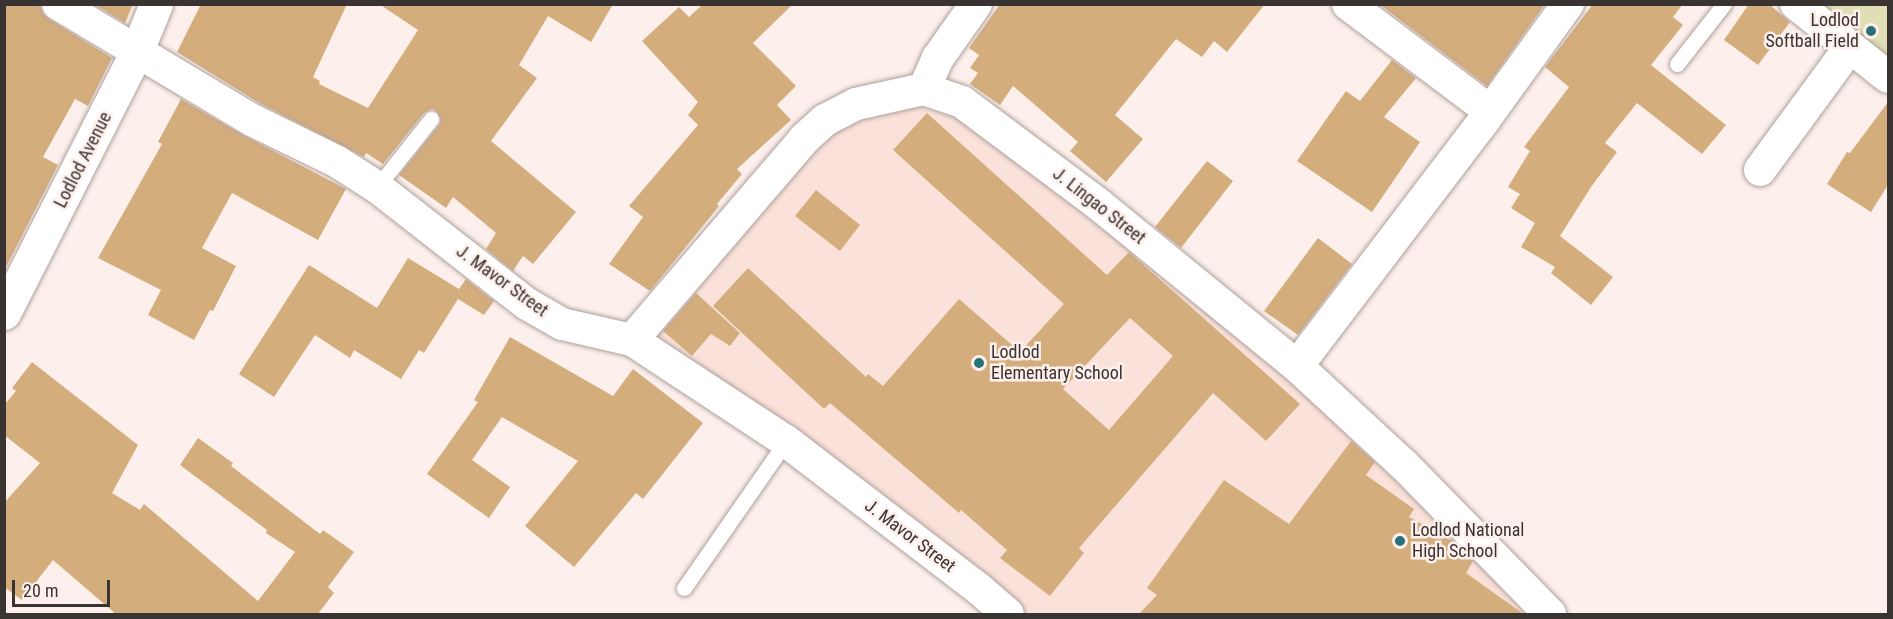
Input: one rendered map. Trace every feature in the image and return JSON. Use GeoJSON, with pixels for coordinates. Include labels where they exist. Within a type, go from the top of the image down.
{"type":"FeatureCollection","features":[{"type":"Feature","properties":{"kind":"main road","name":"Lodlod Avenue"},"geometry":{"type":"LineString","coordinates":[[4,314],[136,52],[156,4]]}},
{"type":"Feature","properties":{"kind":"street","name":"J. Mavor Street"},"geometry":{"type":"LineString","coordinates":[[58,4],[252,120],[336,161],[377,187],[527,304],[562,324],[632,340],[786,441],[979,589],[1008,615]]}},
{"type":"Feature","properties":{"kind":"street"},"geometry":{"type":"LineString","coordinates":[[632,340],[804,139],[825,120],[856,104],[924,89],[938,58],[976,4]]}},
{"type":"Feature","properties":{"kind":"street"},"geometry":{"type":"LineString","coordinates":[[1348,4],[1490,111]]}},
{"type":"Feature","properties":{"kind":"street"},"geometry":{"type":"LineString","coordinates":[[1297,366],[1568,4]]}},
{"type":"Feature","properties":{"kind":"street"},"geometry":{"type":"LineString","coordinates":[[1796,4],[1888,77]]}},
{"type":"Feature","properties":{"kind":"street"},"geometry":{"type":"LineString","coordinates":[[1760,170],[1850,47]]}},
{"type":"Feature","properties":{"kind":"street","name":"J. Lingao Street"},"geometry":{"type":"LineString","coordinates":[[924,89],[962,102],[1097,203],[1297,366],[1404,465],[1546,613]]}},
{"type":"Feature","properties":{"kind":"lane"},"geometry":{"type":"LineString","coordinates":[[1677,64],[1724,4]]}},
{"type":"Feature","properties":{"kind":"lane"},"geometry":{"type":"LineString","coordinates":[[377,187],[431,119]]}},
{"type":"Feature","properties":{"kind":"lane"},"geometry":{"type":"LineString","coordinates":[[684,588],[786,441]]}},
{"type":"Feature","properties":{"kind":"shaded area","name":"Lodlod Softball Field"},"geometry":{"type":"Polygon","coordinates":[[[1820,5],[1888,5],[1888,57],[1820,5]]]}},
{"type":"Feature","properties":{"kind":"shaded area","name":"Lodlod Elementary School"},"geometry":{"type":"Polygon","coordinates":[[[915,106],[963,120],[1197,303],[1390,467],[1543,614],[1023,614],[649,332],[833,129],[871,111],[915,106]]]}},
{"type":"Feature","properties":{"kind":"building"},"geometry":{"type":"Polygon","coordinates":[[[4,4],[40,4],[43,13],[49,19],[112,58],[88,106],[75,99],[43,157],[58,165],[4,271],[4,4]]]}},
{"type":"Feature","properties":{"kind":"building"},"geometry":{"type":"Polygon","coordinates":[[[94,4],[133,4],[125,23],[94,4]]]}},
{"type":"Feature","properties":{"kind":"building"},"geometry":{"type":"Polygon","coordinates":[[[201,4],[347,4],[313,77],[320,81],[319,84],[368,108],[418,30],[379,4],[613,4],[591,42],[548,16],[519,65],[537,78],[491,141],[576,212],[533,264],[523,256],[513,271],[486,249],[496,233],[453,197],[446,208],[399,175],[439,125],[441,120],[437,112],[432,109],[424,113],[383,164],[366,153],[364,157],[261,104],[177,52],[201,4]]]}},
{"type":"Feature","properties":{"kind":"building"},"geometry":{"type":"Polygon","coordinates":[[[703,4],[793,4],[753,43],[796,86],[777,105],[791,120],[737,169],[742,174],[650,291],[609,264],[643,217],[629,206],[698,125],[688,115],[698,102],[642,41],[679,7],[689,17],[703,4]]]}},
{"type":"Feature","properties":{"kind":"building"},"geometry":{"type":"Polygon","coordinates":[[[1000,4],[1265,4],[1227,52],[1214,41],[1202,57],[1176,39],[1115,115],[1143,139],[1106,182],[1070,151],[1078,142],[1013,86],[1000,105],[970,84],[978,73],[970,68],[979,55],[969,48],[1000,4]]]}},
{"type":"Feature","properties":{"kind":"building"},"geometry":{"type":"Polygon","coordinates":[[[1379,4],[1545,4],[1487,86],[1379,4]]]}},
{"type":"Feature","properties":{"kind":"building"},"geometry":{"type":"Polygon","coordinates":[[[1593,4],[1683,4],[1673,17],[1683,25],[1651,65],[1726,125],[1702,154],[1637,103],[1605,143],[1617,152],[1591,187],[1560,236],[1613,277],[1591,305],[1551,273],[1555,267],[1521,247],[1535,223],[1511,208],[1520,194],[1508,187],[1530,151],[1524,147],[1569,87],[1545,67],[1593,4]]]}},
{"type":"Feature","properties":{"kind":"building"},"geometry":{"type":"Polygon","coordinates":[[[1749,4],[1769,4],[1790,22],[1758,65],[1724,40],[1749,4]]]}},
{"type":"Feature","properties":{"kind":"building"},"geometry":{"type":"Polygon","coordinates":[[[1392,60],[1416,78],[1384,117],[1420,142],[1372,212],[1297,161],[1346,91],[1360,101],[1392,60]]]}},
{"type":"Feature","properties":{"kind":"building"},"geometry":{"type":"Polygon","coordinates":[[[181,99],[243,135],[346,189],[318,240],[232,193],[202,248],[236,266],[213,311],[210,310],[194,340],[148,315],[161,290],[98,258],[162,144],[158,142],[181,99]]]}},
{"type":"Feature","properties":{"kind":"building"},"geometry":{"type":"Polygon","coordinates":[[[1888,102],[1888,185],[1871,212],[1827,184],[1847,152],[1850,153],[1888,102]]]}},
{"type":"Feature","properties":{"kind":"building"},"geometry":{"type":"Polygon","coordinates":[[[927,113],[1107,275],[1129,252],[1300,404],[1266,441],[1213,393],[1079,548],[1084,553],[1050,596],[1000,558],[1007,550],[961,510],[959,513],[830,403],[824,409],[713,306],[748,268],[866,377],[868,374],[883,386],[959,299],[1020,352],[1064,304],[893,150],[927,113]],[[1130,318],[1063,389],[1109,430],[1173,356],[1130,318]]]}},
{"type":"Feature","properties":{"kind":"building"},"geometry":{"type":"Polygon","coordinates":[[[1207,161],[1233,181],[1181,248],[1155,227],[1207,161]]]}},
{"type":"Feature","properties":{"kind":"building"},"geometry":{"type":"Polygon","coordinates":[[[816,190],[860,225],[840,251],[795,216],[816,190]]]}},
{"type":"Feature","properties":{"kind":"building"},"geometry":{"type":"Polygon","coordinates":[[[1318,238],[1352,264],[1298,335],[1264,311],[1318,238]]]}},
{"type":"Feature","properties":{"kind":"building"},"geometry":{"type":"Polygon","coordinates":[[[408,258],[459,289],[466,279],[494,301],[484,315],[458,299],[424,353],[419,350],[401,379],[354,350],[350,358],[315,335],[274,397],[239,374],[309,265],[377,308],[408,258]]]}},
{"type":"Feature","properties":{"kind":"building"},"geometry":{"type":"Polygon","coordinates":[[[696,293],[740,333],[730,346],[711,334],[692,356],[663,331],[696,293]]]}},
{"type":"Feature","properties":{"kind":"building"},"geometry":{"type":"Polygon","coordinates":[[[510,337],[613,396],[633,369],[703,423],[643,499],[636,493],[574,567],[525,526],[578,461],[502,417],[472,460],[510,487],[489,518],[427,474],[478,402],[474,400],[510,337]]]}},
{"type":"Feature","properties":{"kind":"building"},"geometry":{"type":"Polygon","coordinates":[[[32,362],[138,445],[112,493],[140,510],[144,504],[258,601],[295,552],[266,533],[267,530],[180,465],[198,438],[233,463],[231,466],[320,534],[323,530],[354,552],[328,587],[334,593],[317,615],[117,615],[53,560],[22,600],[4,587],[4,503],[40,463],[4,435],[4,405],[16,391],[12,388],[32,362]]]}},
{"type":"Feature","properties":{"kind":"building"},"geometry":{"type":"Polygon","coordinates":[[[1351,441],[1375,462],[1366,475],[1414,509],[1409,517],[1454,542],[1473,561],[1466,573],[1525,615],[1138,615],[1157,595],[1147,588],[1224,480],[1289,524],[1351,441]]]}},
{"type":"Feature","properties":{"kind":"place","name":"Lodlod Softball Field"},"geometry":{"type":"Point","coordinates":[1871,31]}},
{"type":"Feature","properties":{"kind":"place","name":"Lodlod Elementary School"},"geometry":{"type":"Point","coordinates":[979,363]}},
{"type":"Feature","properties":{"kind":"place","name":"Lodlod National High School"},"geometry":{"type":"Point","coordinates":[1400,541]}}]}
